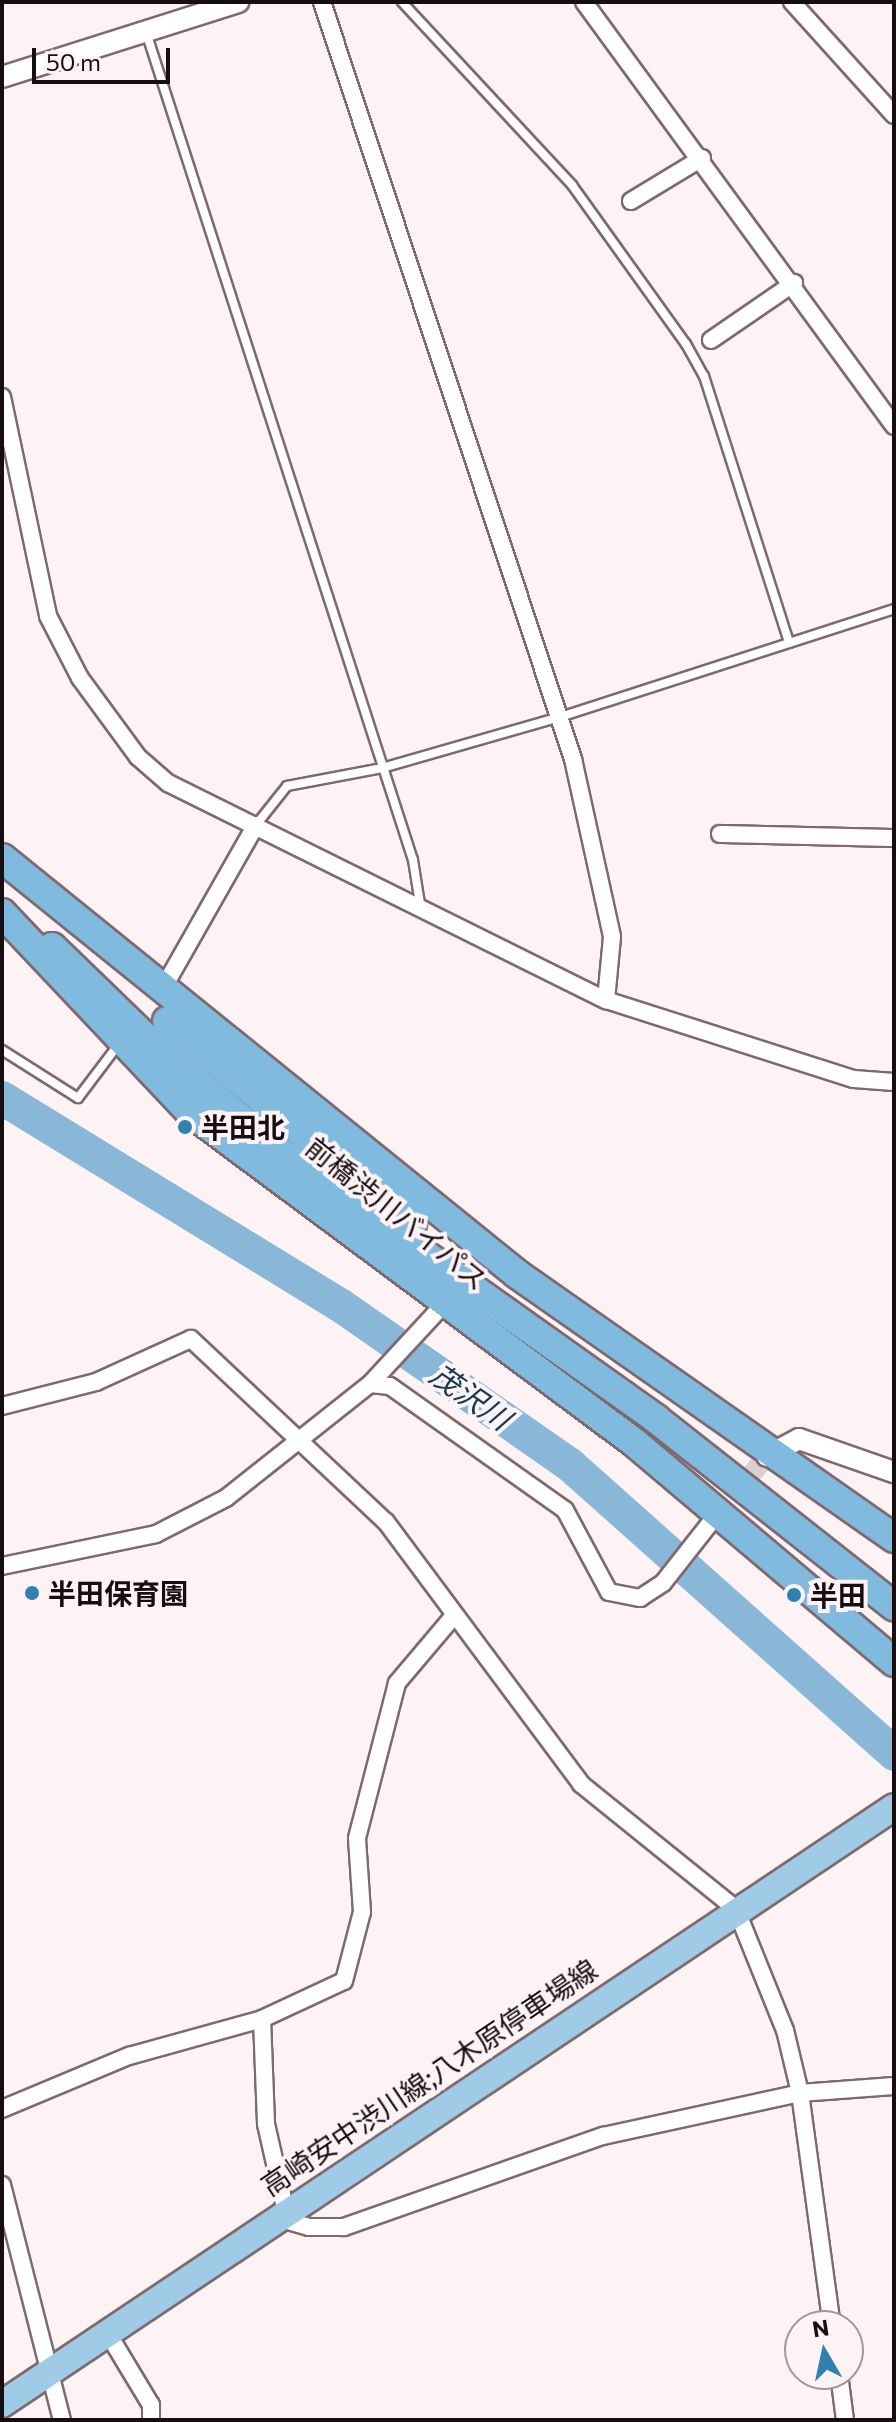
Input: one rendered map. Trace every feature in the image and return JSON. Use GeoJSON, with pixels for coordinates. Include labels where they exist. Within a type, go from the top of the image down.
{"type":"FeatureCollection","features":[{"type":"Feature","properties":{"kind":"highway"},"geometry":{"type":"LineString","coordinates":[[2,858],[161,992],[517,1274],[894,1538]]}},
{"type":"Feature","properties":{"kind":"highway","name":"前橋渋川バイパス"},"geometry":{"type":"LineString","coordinates":[[2,865],[171,1025],[581,1366]]}},
{"type":"Feature","properties":{"kind":"highway","name":"前橋渋川バイパス"},"geometry":{"type":"LineString","coordinates":[[2,898],[153,1045],[278,1150],[581,1366],[894,1606]]}},
{"type":"Feature","properties":{"kind":"highway"},"geometry":{"type":"LineString","coordinates":[[2,913],[118,1044],[257,1167],[635,1443],[894,1662]]}},
{"type":"Feature","properties":{"kind":"main road","name":"高崎安中渋川線;八木原停車場線"},"geometry":{"type":"LineString","coordinates":[[2,2404],[736,1909],[892,1812]]}},
{"type":"Feature","properties":{"kind":"street"},"geometry":{"type":"LineString","coordinates":[[2,77],[144,27],[238,2]]}},
{"type":"Feature","properties":{"kind":"street"},"geometry":{"type":"LineString","coordinates":[[322,2],[560,717],[601,865],[612,937],[606,1000]]}},
{"type":"Feature","properties":{"kind":"street"},"geometry":{"type":"LineString","coordinates":[[584,2],[794,283],[894,426]]}},
{"type":"Feature","properties":{"kind":"street"},"geometry":{"type":"LineString","coordinates":[[792,2],[894,115]]}},
{"type":"Feature","properties":{"kind":"street"},"geometry":{"type":"LineString","coordinates":[[631,201],[702,158]]}},
{"type":"Feature","properties":{"kind":"street"},"geometry":{"type":"LineString","coordinates":[[711,340],[794,283]]}},
{"type":"Feature","properties":{"kind":"street"},"geometry":{"type":"LineString","coordinates":[[2,397],[48,616],[80,678],[138,757],[168,783],[256,825],[420,912],[606,1000],[824,1070],[894,1082]]}},
{"type":"Feature","properties":{"kind":"street"},"geometry":{"type":"LineString","coordinates":[[161,992],[256,825]]}},
{"type":"Feature","properties":{"kind":"street"},"geometry":{"type":"LineString","coordinates":[[720,834],[894,838]]}},
{"type":"Feature","properties":{"kind":"street"},"geometry":{"type":"LineString","coordinates":[[2,1566],[156,1534],[226,1498],[298,1437],[370,1384],[445,1303]]}},
{"type":"Feature","properties":{"kind":"street"},"geometry":{"type":"LineString","coordinates":[[2,1406],[96,1382],[191,1339],[386,1522],[452,1618],[581,1784],[736,1909],[785,2030],[800,2093],[830,2310]]}},
{"type":"Feature","properties":{"kind":"street"},"geometry":{"type":"LineString","coordinates":[[370,1384],[390,1386],[565,1510],[609,1592],[640,1598],[663,1583],[718,1514]]}},
{"type":"Feature","properties":{"kind":"street"},"geometry":{"type":"LineString","coordinates":[[769,1453],[799,1439],[894,1472]]}},
{"type":"Feature","properties":{"kind":"street"},"geometry":{"type":"LineString","coordinates":[[2,2109],[129,2056],[262,2019],[344,1981],[362,1912],[357,1838],[397,1683],[452,1618]]}},
{"type":"Feature","properties":{"kind":"street"},"geometry":{"type":"LineString","coordinates":[[262,2019],[266,2124],[288,2221],[309,2227],[344,2227],[603,2136],[800,2093],[894,2086]]}},
{"type":"Feature","properties":{"kind":"street"},"geometry":{"type":"LineString","coordinates":[[2,2185],[62,2420]]}},
{"type":"Feature","properties":{"kind":"street"},"geometry":{"type":"LineString","coordinates":[[107,2332],[151,2405],[151,2420]]}},
{"type":"Feature","properties":{"kind":"street"},"geometry":{"type":"LineString","coordinates":[[841,2390],[845,2420]]}},
{"type":"Feature","properties":{"kind":"lane"},"geometry":{"type":"LineString","coordinates":[[402,2],[572,185],[686,344],[704,376],[789,643]]}},
{"type":"Feature","properties":{"kind":"lane"},"geometry":{"type":"LineString","coordinates":[[144,27],[413,860],[420,912]]}},
{"type":"Feature","properties":{"kind":"lane"},"geometry":{"type":"LineString","coordinates":[[256,825],[287,786],[382,768],[560,717],[894,609]]}},
{"type":"Feature","properties":{"kind":"lane"},"geometry":{"type":"LineString","coordinates":[[2,1050],[78,1098],[118,1044]]}},
{"type":"Feature","properties":{"kind":"waterway","name":"茂沢川"},"geometry":{"type":"LineString","coordinates":[[2,1098],[340,1305],[569,1464],[894,1754]]}},
{"type":"Feature","properties":{"kind":"tunnel"},"geometry":{"type":"LineString","coordinates":[[731,1498],[767,1456]]}},
{"type":"Feature","properties":{"kind":"place","name":"半田北"},"geometry":{"type":"Point","coordinates":[185,1127]}},
{"type":"Feature","properties":{"kind":"place","name":"半田保育園"},"geometry":{"type":"Point","coordinates":[32,1593]}},
{"type":"Feature","properties":{"kind":"place","name":"半田"},"geometry":{"type":"Point","coordinates":[794,1595]}}]}
